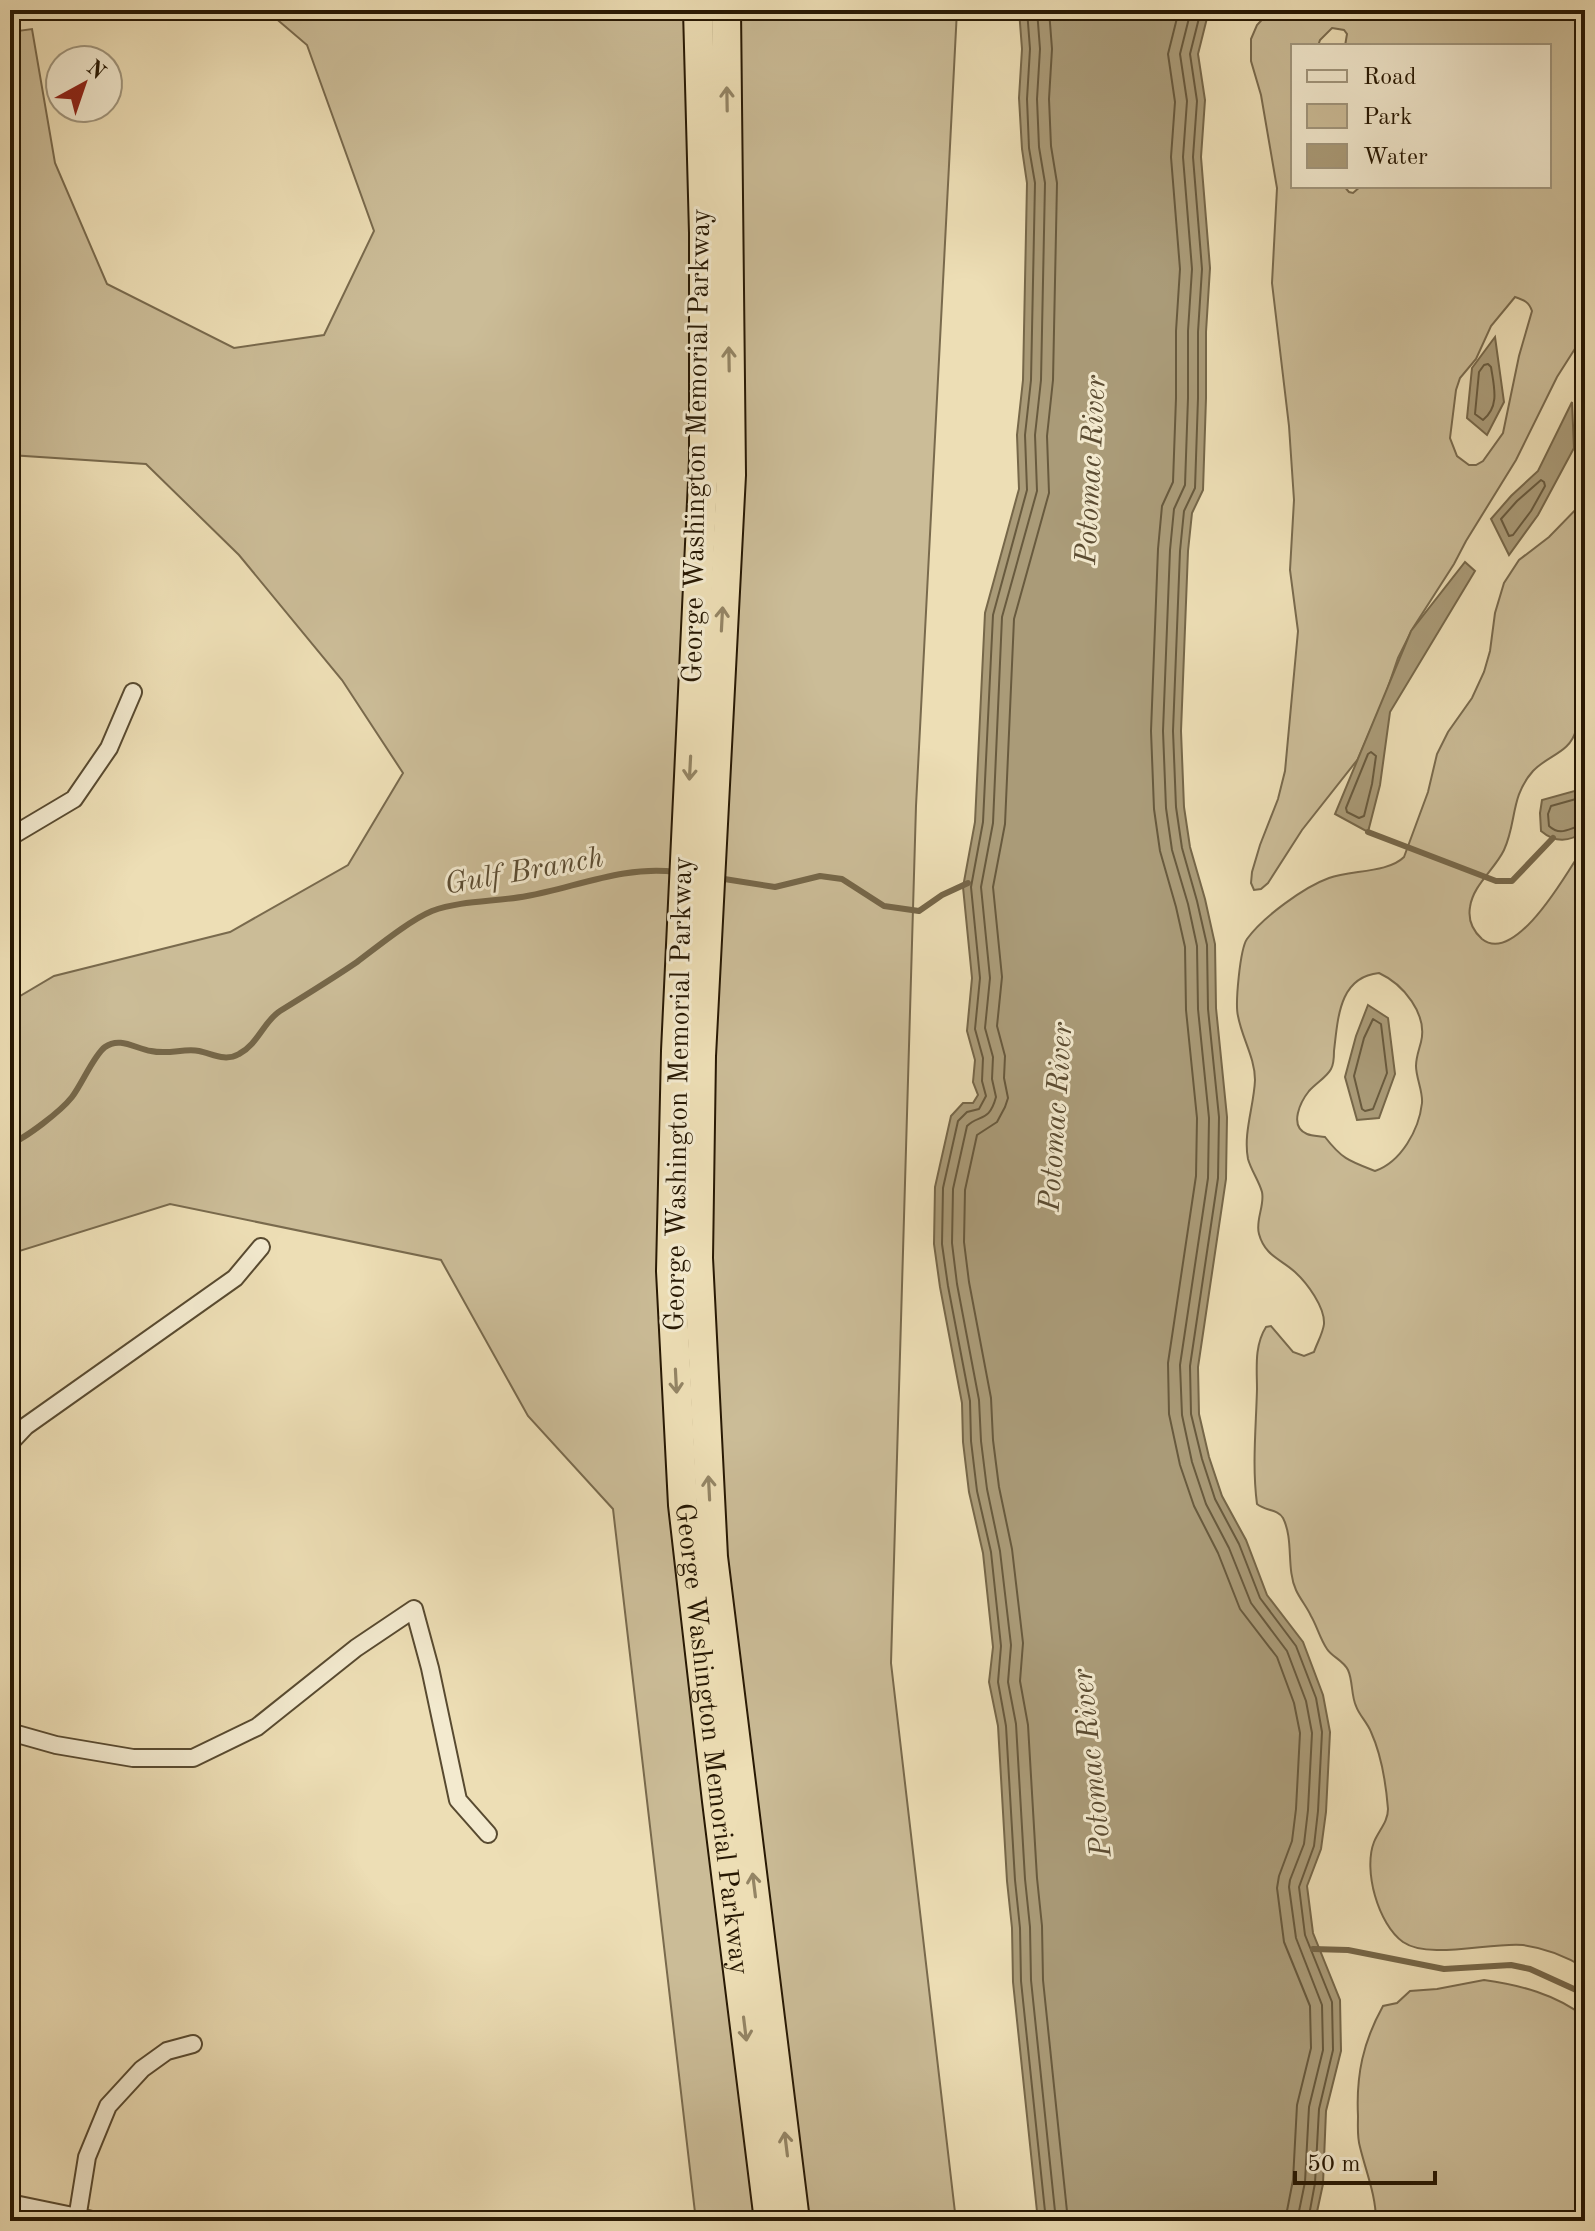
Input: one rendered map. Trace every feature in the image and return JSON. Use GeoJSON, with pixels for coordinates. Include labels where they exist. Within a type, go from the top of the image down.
{"type":"FeatureCollection","features":[{"type":"Feature","properties":{"kind":"highway","name":"George Washington Memorial Parkway"},"geometry":{"type":"LineString","coordinates":[[698,10],[704,233],[706,693],[689,1053],[671,1271],[683,1505],[769,2221]]}},
{"type":"Feature","properties":{"kind":"highway","name":"George Washington Memorial Parkway"},"geometry":{"type":"LineString","coordinates":[[706,693],[731,475],[726,10]]}},
{"type":"Feature","properties":{"kind":"highway","name":"George Washington Memorial Parkway"},"geometry":{"type":"LineString","coordinates":[[689,1053],[713,1557],[795,2221]]}},
{"type":"Feature","properties":{"kind":"street"},"geometry":{"type":"LineString","coordinates":[[13,831],[74,799],[109,748],[133,692]]}},
{"type":"Feature","properties":{"kind":"street"},"geometry":{"type":"LineString","coordinates":[[10,1443],[26,1426],[235,1278],[261,1247]]}},
{"type":"Feature","properties":{"kind":"street"},"geometry":{"type":"LineString","coordinates":[[10,1732],[56,1745],[133,1758],[193,1758],[257,1727],[356,1648],[414,1609],[458,1800],[488,1834]]}},
{"type":"Feature","properties":{"kind":"street"},"geometry":{"type":"LineString","coordinates":[[77,2219],[87,2157],[108,2106],[142,2069],[167,2051],[193,2044]]}},
{"type":"Feature","properties":{"kind":"street"},"geometry":{"type":"LineString","coordinates":[[10,2203],[97,2221]]}},
{"type":"Feature","properties":{"kind":"green space"},"geometry":{"type":"Polygon","coordinates":[[[266,10],[957,10],[916,806],[891,1663],[956,2221],[696,2221],[613,1509],[528,1416],[441,1260],[170,1204],[10,1254],[10,1002],[54,976],[230,932],[348,865],[403,773],[342,680],[239,555],[146,464],[10,455],[10,32],[32,29],[44,99],[44,124],[48,124],[55,163],[107,284],[234,348],[324,335],[374,231],[307,45],[266,10]]]}},
{"type":"Feature","properties":{"kind":"green space"},"geometry":{"type":"Polygon","coordinates":[[[1271,10],[1585,10],[1585,333],[1557,377],[1516,460],[1413,628],[1358,759],[1302,830],[1268,883],[1254,890],[1252,872],[1285,771],[1298,631],[1290,570],[1294,500],[1289,426],[1272,283],[1277,188],[1261,95],[1251,61],[1251,39],[1257,25],[1271,10]],[[1515,297],[1491,326],[1476,359],[1460,378],[1450,438],[1457,456],[1469,465],[1483,461],[1503,433],[1532,311],[1526,302],[1515,297]]]}},
{"type":"Feature","properties":{"kind":"green space"},"geometry":{"type":"Polygon","coordinates":[[[1585,500],[1586,581],[1579,623],[1583,674],[1580,712],[1569,744],[1533,771],[1521,790],[1504,850],[1475,891],[1470,916],[1473,928],[1482,939],[1495,944],[1509,940],[1537,916],[1585,850],[1585,1968],[1555,1953],[1523,1945],[1444,1950],[1414,1947],[1394,1934],[1380,1910],[1370,1867],[1374,1842],[1387,1818],[1388,1809],[1378,1750],[1356,1706],[1348,1670],[1327,1649],[1296,1590],[1283,1518],[1257,1504],[1257,1366],[1262,1334],[1266,1327],[1271,1326],[1293,1352],[1304,1356],[1314,1352],[1324,1317],[1310,1289],[1295,1272],[1269,1252],[1259,1234],[1262,1192],[1249,1163],[1247,1149],[1255,1080],[1237,1010],[1244,945],[1263,921],[1296,895],[1319,882],[1338,875],[1379,869],[1404,857],[1428,792],[1437,754],[1472,698],[1484,672],[1504,583],[1519,560],[1549,537],[1585,500]],[[1379,973],[1366,976],[1348,991],[1339,1013],[1332,1067],[1306,1095],[1297,1120],[1301,1130],[1309,1135],[1325,1137],[1347,1158],[1375,1171],[1401,1153],[1413,1134],[1422,1103],[1416,1066],[1421,1021],[1412,1001],[1379,973]]]}},
{"type":"Feature","properties":{"kind":"green space"},"geometry":{"type":"Polygon","coordinates":[[[1484,1980],[1537,1992],[1562,2002],[1585,2017],[1585,2221],[1376,2221],[1373,2193],[1358,2139],[1358,2101],[1362,2059],[1376,2019],[1383,2006],[1397,2003],[1410,1991],[1484,1980]]]}},
{"type":"Feature","properties":{"kind":"water","name":"Potomac River"},"geometry":{"type":"Polygon","coordinates":[[[1019,10],[1209,10],[1198,54],[1205,100],[1201,157],[1210,268],[1203,490],[1192,513],[1188,551],[1181,731],[1184,807],[1190,847],[1215,944],[1216,1008],[1227,1117],[1226,1179],[1198,1367],[1199,1414],[1222,1496],[1246,1540],[1267,1595],[1303,1642],[1323,1695],[1330,1732],[1321,1849],[1307,1886],[1313,1933],[1340,2000],[1341,2051],[1326,2111],[1323,2184],[1315,2221],[1038,2221],[1013,1982],[998,1726],[989,1682],[993,1647],[983,1553],[969,1492],[962,1403],[934,1244],[935,1187],[951,1116],[963,1103],[973,1103],[978,1095],[973,1082],[975,1060],[967,1031],[972,978],[963,887],[975,822],[985,613],[1019,489],[1017,435],[1023,380],[1027,183],[1019,98],[1022,49],[1019,10]]]}},
{"type":"Feature","properties":{"kind":"water"},"geometry":{"type":"Polygon","coordinates":[[[1495,337],[1504,402],[1487,435],[1467,418],[1472,368],[1495,337]]]}},
{"type":"Feature","properties":{"kind":"water"},"geometry":{"type":"Polygon","coordinates":[[[1572,402],[1574,448],[1538,515],[1509,555],[1491,519],[1538,471],[1572,402]]]}},
{"type":"Feature","properties":{"kind":"water"},"geometry":{"type":"Polygon","coordinates":[[[1465,562],[1475,571],[1390,712],[1380,785],[1368,832],[1335,814],[1411,631],[1465,562]]]}},
{"type":"Feature","properties":{"kind":"water"},"geometry":{"type":"Polygon","coordinates":[[[1578,790],[1585,794],[1585,831],[1563,840],[1541,831],[1542,800],[1578,790]]]}},
{"type":"Feature","properties":{"kind":"water"},"geometry":{"type":"Polygon","coordinates":[[[1368,1005],[1388,1018],[1395,1074],[1379,1118],[1357,1120],[1345,1077],[1368,1005]]]}},
{"type":"Feature","properties":{"kind":"waterway"},"geometry":{"type":"LineString","coordinates":[[1368,832],[1496,881],[1512,881],[1553,838]]}},
{"type":"Feature","properties":{"kind":"waterway","name":"Gulf Branch"},"geometry":{"type":"LineString","coordinates":[[10,1144],[34,1130],[67,1103],[105,1047],[122,1043],[158,1052],[193,1050],[224,1057],[234,1056],[246,1050],[280,1011],[432,911],[527,896],[620,874],[676,872]]}},
{"type":"Feature","properties":{"kind":"waterway","name":"Gulf Branch"},"geometry":{"type":"LineString","coordinates":[[718,878],[775,887],[820,876],[842,879],[884,906],[919,911],[942,895],[968,883]]}},
{"type":"Feature","properties":{"kind":"waterway"},"geometry":{"type":"LineString","coordinates":[[1313,1949],[1348,1950],[1444,1969],[1511,1965],[1530,1969],[1585,1994]]}}]}
